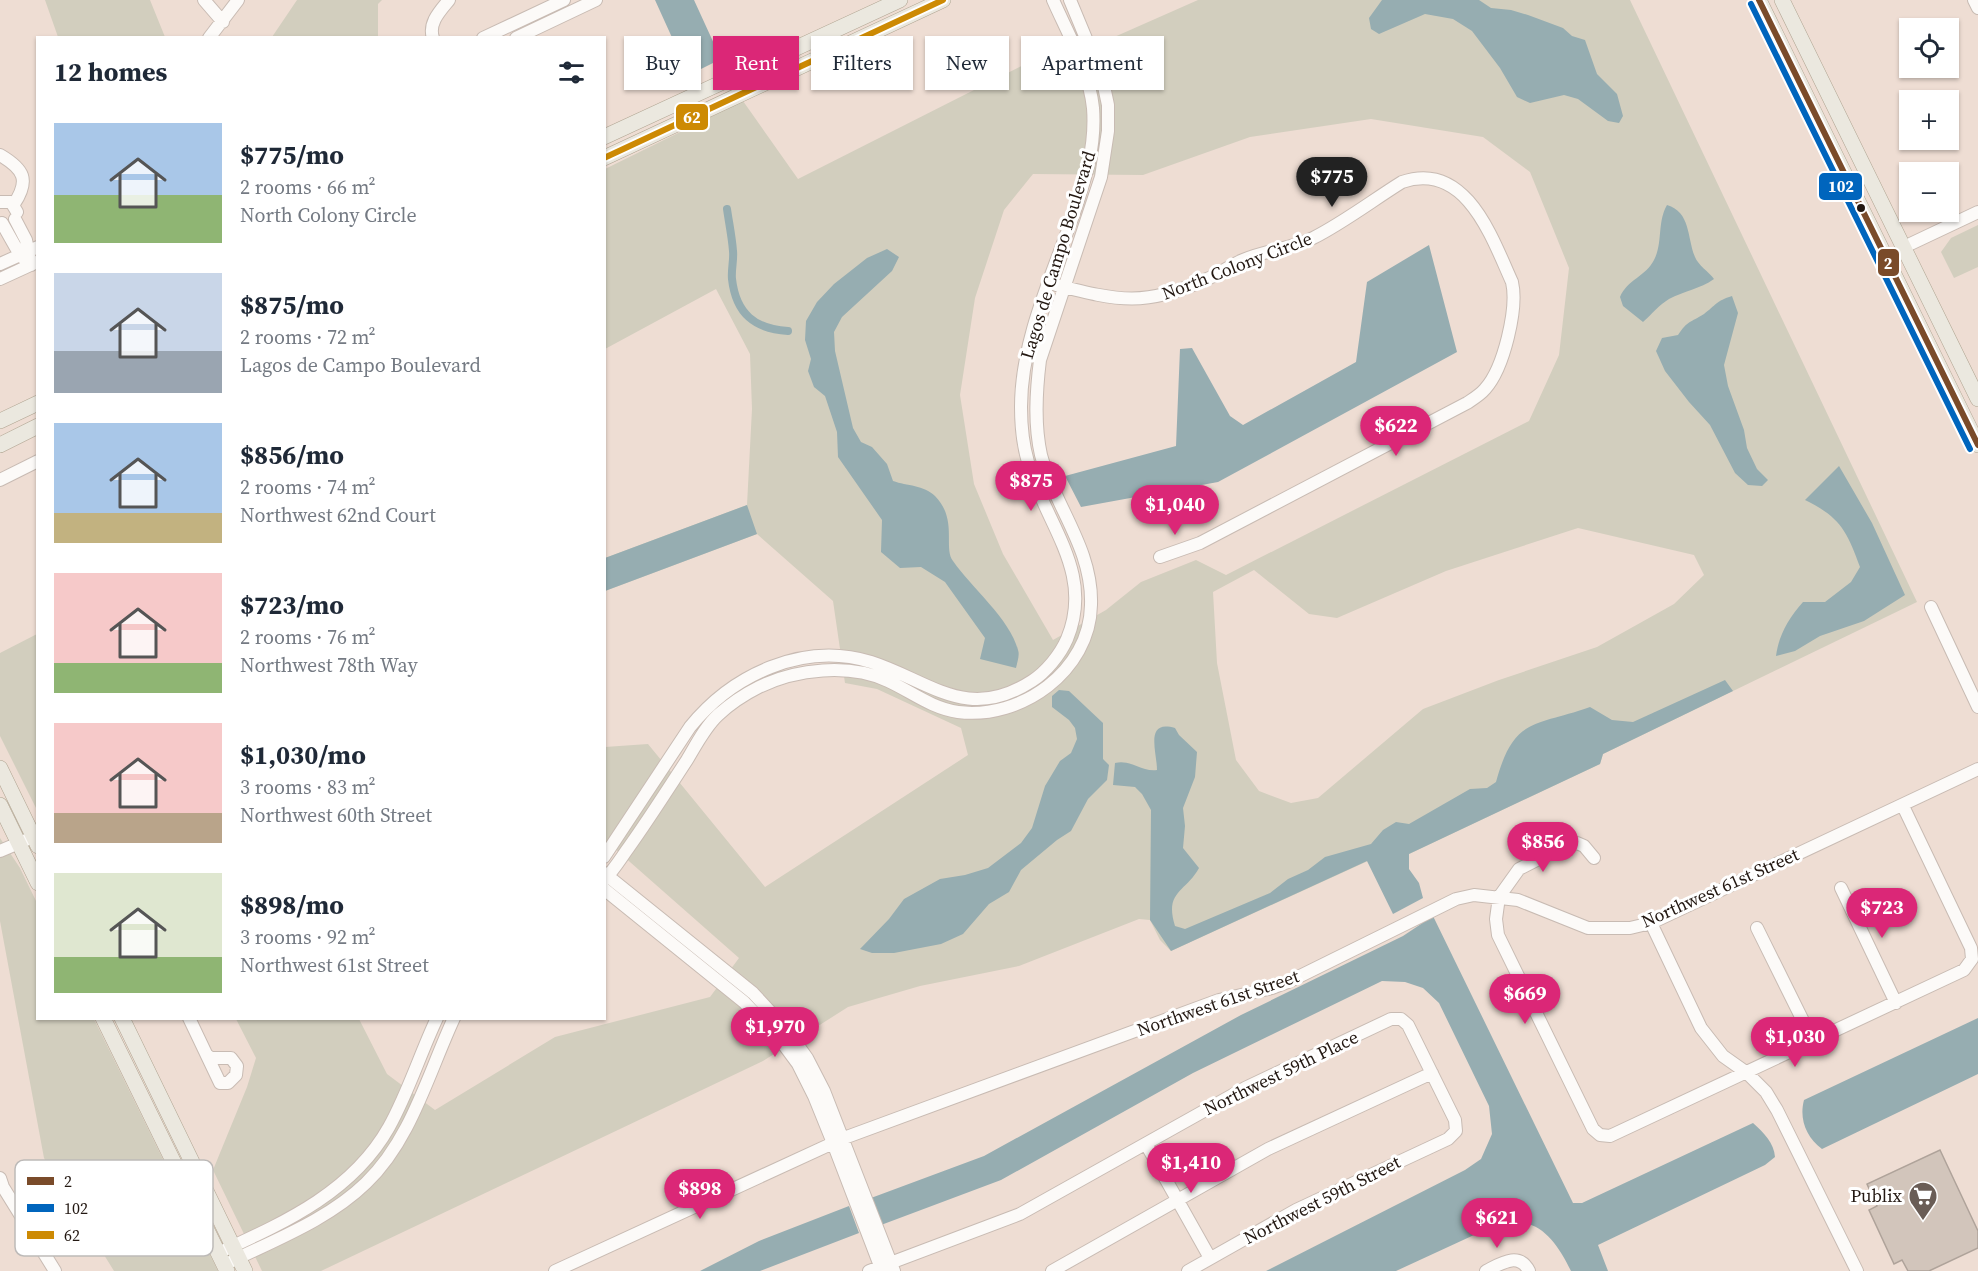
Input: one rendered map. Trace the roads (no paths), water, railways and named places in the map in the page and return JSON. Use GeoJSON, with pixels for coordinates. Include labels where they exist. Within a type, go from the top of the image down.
{"type":"FeatureCollection","features":[{"type":"Feature","properties":{"kind":"main road"},"geometry":{"type":"LineString","coordinates":[[606,136],[900,0]]}},
{"type":"Feature","properties":{"kind":"main road"},"geometry":{"type":"LineString","coordinates":[[606,157],[942,0]]}},
{"type":"Feature","properties":{"kind":"main road"},"geometry":{"type":"LineString","coordinates":[[1782,0],[1978,399]]}},
{"type":"Feature","properties":{"kind":"main road"},"geometry":{"type":"LineString","coordinates":[[1761,3],[1780,20],[1794,23]]}},
{"type":"Feature","properties":{"kind":"main road"},"geometry":{"type":"LineString","coordinates":[[1761,3],[1978,445]]}},
{"type":"Feature","properties":{"kind":"main road"},"geometry":{"type":"LineString","coordinates":[[1773,28],[1788,34],[1809,54]]}},
{"type":"Feature","properties":{"kind":"main road"},"geometry":{"type":"LineString","coordinates":[[1865,215],[1894,245],[1904,247]]}},
{"type":"Feature","properties":{"kind":"main road"},"geometry":{"type":"LineString","coordinates":[[1908,304],[1925,311],[1950,340]]}},
{"type":"Feature","properties":{"kind":"main road"},"geometry":{"type":"LineString","coordinates":[[0,421],[36,404]]}},
{"type":"Feature","properties":{"kind":"main road"},"geometry":{"type":"LineString","coordinates":[[0,445],[36,427]]}},
{"type":"Feature","properties":{"kind":"main road"},"geometry":{"type":"LineString","coordinates":[[0,768],[35,841]]}},
{"type":"Feature","properties":{"kind":"main road"},"geometry":{"type":"LineString","coordinates":[[0,805],[36,879]]}},
{"type":"Feature","properties":{"kind":"main road"},"geometry":{"type":"LineString","coordinates":[[104,1020],[173,1160]]}},
{"type":"Feature","properties":{"kind":"main road"},"geometry":{"type":"LineString","coordinates":[[123,1020],[191,1160]]}},
{"type":"Feature","properties":{"kind":"main road"},"geometry":{"type":"LineString","coordinates":[[213,1205],[239,1258]]}},
{"type":"Feature","properties":{"kind":"main road"},"geometry":{"type":"LineString","coordinates":[[213,1243],[223,1263]]}},
{"type":"Feature","properties":{"kind":"street"},"geometry":{"type":"LineString","coordinates":[[204,0],[223,22]]}},
{"type":"Feature","properties":{"kind":"street"},"geometry":{"type":"LineString","coordinates":[[211,36],[238,0]]}},
{"type":"Feature","properties":{"kind":"street"},"geometry":{"type":"LineString","coordinates":[[432,36],[431,31],[435,18],[449,0]]}},
{"type":"Feature","properties":{"kind":"street"},"geometry":{"type":"LineString","coordinates":[[487,36],[564,0]]}},
{"type":"Feature","properties":{"kind":"street"},"geometry":{"type":"LineString","coordinates":[[520,36],[596,0]]}},
{"type":"Feature","properties":{"kind":"street","name":"Lagos de Campo Boulevard"},"geometry":{"type":"LineString","coordinates":[[606,854],[690,727],[706,707],[752,674],[777,664],[809,657],[837,656],[876,664],[922,685],[959,698],[985,698],[1009,693],[1033,680],[1052,663],[1064,645],[1072,626],[1075,578],[1027,460],[1021,420],[1021,387],[1026,355],[1086,178],[1094,132],[1092,106],[1079,57],[1053,0]]}},
{"type":"Feature","properties":{"kind":"street","name":"Lagos de Campo Boulevard"},"geometry":{"type":"LineString","coordinates":[[606,876],[716,716],[735,701],[783,677],[811,672],[863,674],[887,681],[936,707],[958,712],[987,713],[1015,706],[1040,693],[1061,675],[1075,656],[1087,630],[1092,605],[1088,569],[1083,552],[1053,488],[1041,455],[1036,419],[1040,360],[1106,154],[1108,131],[1107,105],[1102,76],[1070,0]]}},
{"type":"Feature","properties":{"kind":"street"},"geometry":{"type":"LineString","coordinates":[[1974,0],[1978,8]]}},
{"type":"Feature","properties":{"kind":"street"},"geometry":{"type":"LineString","coordinates":[[0,155],[15,165],[24,180],[23,189],[14,204]]}},
{"type":"Feature","properties":{"kind":"street","name":"North Colony Circle"},"geometry":{"type":"LineString","coordinates":[[1049,284],[1103,297],[1130,300],[1182,290],[1241,260],[1313,238],[1402,183],[1415,178],[1437,181],[1459,193],[1476,208],[1512,282],[1515,294],[1501,361],[1485,389],[1467,404],[1200,543],[1160,557]]}},
{"type":"Feature","properties":{"kind":"street"},"geometry":{"type":"LineString","coordinates":[[0,202],[7,201],[14,204],[17,212],[15,219],[9,223],[1,222]]}},
{"type":"Feature","properties":{"kind":"street"},"geometry":{"type":"LineString","coordinates":[[1904,247],[1978,212]]}},
{"type":"Feature","properties":{"kind":"street"},"geometry":{"type":"LineString","coordinates":[[0,279],[34,263],[15,219]]}},
{"type":"Feature","properties":{"kind":"street"},"geometry":{"type":"LineString","coordinates":[[1,222],[29,251]]}},
{"type":"Feature","properties":{"kind":"street"},"geometry":{"type":"LineString","coordinates":[[1070,222],[1084,226]]}},
{"type":"Feature","properties":{"kind":"street"},"geometry":{"type":"LineString","coordinates":[[0,264],[29,251]]}},
{"type":"Feature","properties":{"kind":"street"},"geometry":{"type":"LineString","coordinates":[[0,480],[36,462]]}},
{"type":"Feature","properties":{"kind":"street"},"geometry":{"type":"LineString","coordinates":[[1075,586],[1088,569]]}},
{"type":"Feature","properties":{"kind":"street"},"geometry":{"type":"LineString","coordinates":[[1931,607],[1978,707]]}},
{"type":"Feature","properties":{"kind":"street","name":"Northwest 61st Street"},"geometry":{"type":"LineString","coordinates":[[555,1271],[838,1141],[1219,1000],[1288,982],[1456,899],[1474,895],[1518,900],[1588,928],[1630,928],[1651,923],[1978,769]]}},
{"type":"Feature","properties":{"kind":"street"},"geometry":{"type":"LineString","coordinates":[[1594,858],[1584,846],[1577,843],[1566,845],[1519,869],[1499,897],[1496,919],[1498,935],[1593,1129],[1600,1134],[1610,1136],[1814,1043],[1964,970],[1972,959],[1971,948],[1903,806]]}},
{"type":"Feature","properties":{"kind":"street"},"geometry":{"type":"LineString","coordinates":[[0,851],[18,843],[35,841]]}},
{"type":"Feature","properties":{"kind":"street"},"geometry":{"type":"LineString","coordinates":[[606,876],[753,993],[783,1025],[811,1066],[824,1091],[838,1141],[883,1269]]}},
{"type":"Feature","properties":{"kind":"street"},"geometry":{"type":"LineString","coordinates":[[1841,888],[1896,1003]]}},
{"type":"Feature","properties":{"kind":"street"},"geometry":{"type":"LineString","coordinates":[[606,891],[744,1002],[778,1038],[798,1065],[838,1141]]}},
{"type":"Feature","properties":{"kind":"street"},"geometry":{"type":"LineString","coordinates":[[1651,923],[1701,1028],[1723,1056],[1747,1073],[1766,1092],[1777,1110],[1857,1271]]}},
{"type":"Feature","properties":{"kind":"street"},"geometry":{"type":"LineString","coordinates":[[1757,928],[1814,1043]]}},
{"type":"Feature","properties":{"kind":"street","name":"Northwest 59th Place"},"geometry":{"type":"LineString","coordinates":[[883,1269],[1020,1214],[1245,1088],[1391,1019],[1401,1019],[1408,1025],[1432,1073]]}},
{"type":"Feature","properties":{"kind":"street"},"geometry":{"type":"LineString","coordinates":[[190,1020],[207,1055]]}},
{"type":"Feature","properties":{"kind":"street"},"geometry":{"type":"LineString","coordinates":[[239,1258],[290,1219],[336,1189],[361,1166],[388,1128],[436,1020]]}},
{"type":"Feature","properties":{"kind":"street"},"geometry":{"type":"LineString","coordinates":[[223,1263],[239,1258],[322,1216],[367,1183],[402,1134],[453,1020]]}},
{"type":"Feature","properties":{"kind":"street"},"geometry":{"type":"LineString","coordinates":[[1052,1271],[1268,1149],[1432,1073]]}},
{"type":"Feature","properties":{"kind":"street","name":"Northwest 59th Street"},"geometry":{"type":"LineString","coordinates":[[1188,1271],[1296,1210],[1448,1139],[1456,1131],[1455,1120],[1432,1073]]}},
{"type":"Feature","properties":{"kind":"street"},"geometry":{"type":"LineString","coordinates":[[1146,1144],[1210,1258]]}},
{"type":"Feature","properties":{"kind":"street"},"geometry":{"type":"LineString","coordinates":[[0,1178],[15,1206]]}},
{"type":"Feature","properties":{"kind":"street"},"geometry":{"type":"LineString","coordinates":[[46,1256],[55,1271]]}},
{"type":"Feature","properties":{"kind":"street"},"geometry":{"type":"LineString","coordinates":[[1486,1271],[1507,1261],[1517,1260],[1526,1265],[1529,1271]]}},
{"type":"Feature","properties":{"kind":"water"},"geometry":{"type":"Polygon","coordinates":[[[655,0],[694,0],[713,42],[713,63],[701,69],[701,36],[671,36],[655,0]]]}},
{"type":"Feature","properties":{"kind":"water"},"geometry":{"type":"Polygon","coordinates":[[[1382,0],[1479,0],[1491,8],[1511,10],[1563,28],[1572,36],[1585,40],[1597,74],[1617,94],[1623,116],[1619,123],[1608,121],[1578,99],[1564,95],[1530,103],[1517,97],[1500,68],[1472,31],[1453,19],[1425,14],[1379,34],[1371,29],[1369,18],[1382,0]]]}},
{"type":"Feature","properties":{"kind":"water"},"geometry":{"type":"Polygon","coordinates":[[[1667,205],[1680,213],[1687,226],[1696,260],[1714,279],[1669,299],[1643,322],[1623,306],[1620,297],[1627,286],[1654,260],[1662,218],[1667,205]]]}},
{"type":"Feature","properties":{"kind":"water"},"geometry":{"type":"Polygon","coordinates":[[[1429,245],[1457,352],[1218,482],[1081,507],[1065,476],[1176,446],[1180,349],[1192,348],[1230,416],[1243,425],[1356,362],[1367,282],[1429,245]]]}},
{"type":"Feature","properties":{"kind":"water"},"geometry":{"type":"Polygon","coordinates":[[[887,249],[899,257],[892,271],[842,317],[834,332],[835,351],[853,428],[861,442],[872,447],[887,464],[893,481],[931,492],[942,505],[948,523],[950,555],[999,615],[1014,638],[1019,652],[1016,668],[980,659],[985,638],[945,582],[921,567],[900,568],[881,552],[882,520],[838,457],[837,432],[825,396],[814,387],[808,371],[811,359],[805,340],[806,321],[817,302],[834,284],[867,258],[887,249]]]}},
{"type":"Feature","properties":{"kind":"water"},"geometry":{"type":"Polygon","coordinates":[[[1732,296],[1738,313],[1724,365],[1728,386],[1744,430],[1747,448],[1757,469],[1768,480],[1762,486],[1748,485],[1735,473],[1710,425],[1665,371],[1656,351],[1662,338],[1678,335],[1690,322],[1732,296]]]}},
{"type":"Feature","properties":{"kind":"water"},"geometry":{"type":"Polygon","coordinates":[[[1839,466],[1872,523],[1905,595],[1864,621],[1820,636],[1795,651],[1776,656],[1785,627],[1803,602],[1825,602],[1851,582],[1860,567],[1841,526],[1827,513],[1805,500],[1839,466]]]}},
{"type":"Feature","properties":{"kind":"water"},"geometry":{"type":"Polygon","coordinates":[[[747,505],[757,534],[606,591],[606,558],[747,505]]]}},
{"type":"Feature","properties":{"kind":"water"},"geometry":{"type":"Polygon","coordinates":[[[1725,680],[1733,691],[1603,754],[1600,764],[1409,854],[1409,869],[1419,883],[1423,898],[1393,914],[1367,861],[1171,951],[1150,920],[1151,810],[1135,787],[1113,785],[1115,763],[1121,762],[1157,770],[1154,739],[1159,728],[1165,726],[1175,728],[1197,752],[1195,777],[1183,808],[1185,826],[1183,848],[1199,868],[1178,893],[1172,906],[1175,926],[1185,929],[1270,893],[1288,879],[1308,870],[1325,857],[1371,844],[1383,830],[1396,822],[1409,824],[1470,789],[1487,788],[1496,782],[1510,745],[1529,727],[1590,707],[1612,720],[1633,722],[1725,680]]]}},
{"type":"Feature","properties":{"kind":"water"},"geometry":{"type":"Polygon","coordinates":[[[1059,690],[1069,691],[1103,723],[1103,759],[1109,765],[1107,780],[1088,799],[1071,831],[1021,870],[1009,892],[989,904],[963,934],[941,944],[894,953],[872,953],[860,949],[889,919],[904,899],[940,879],[988,868],[1021,843],[1032,828],[1045,786],[1060,761],[1071,753],[1077,739],[1075,728],[1069,720],[1052,707],[1052,696],[1059,690]]]}},
{"type":"Feature","properties":{"kind":"water"},"geometry":{"type":"Polygon","coordinates":[[[1433,916],[1573,1203],[1582,1203],[1753,1123],[1765,1134],[1775,1157],[1765,1165],[1598,1245],[1608,1271],[1571,1271],[1552,1240],[1544,1232],[1525,1223],[1513,1222],[1500,1223],[1396,1271],[1266,1271],[1465,1170],[1481,1159],[1492,1134],[1489,1106],[1439,1003],[1423,988],[1405,982],[1382,981],[1193,1073],[1001,1180],[881,1225],[871,1198],[984,1156],[1241,1015],[1403,936],[1433,916]]]}},
{"type":"Feature","properties":{"kind":"water"},"geometry":{"type":"Polygon","coordinates":[[[1978,1018],[1978,1074],[1822,1149],[1812,1139],[1803,1121],[1804,1100],[1978,1018]]]}},
{"type":"Feature","properties":{"kind":"water"},"geometry":{"type":"Polygon","coordinates":[[[849,1206],[859,1233],[760,1271],[700,1271],[759,1241],[849,1206]]]}},
{"type":"Feature","properties":{"kind":"waterway"},"geometry":{"type":"LineString","coordinates":[[727,209],[733,251],[732,279],[738,302],[749,317],[757,323],[776,330],[788,331]]}},
{"type":"Feature","properties":{"kind":"place","name":"Publix"},"geometry":{"type":"Point","coordinates":[1923,1222]}}]}
